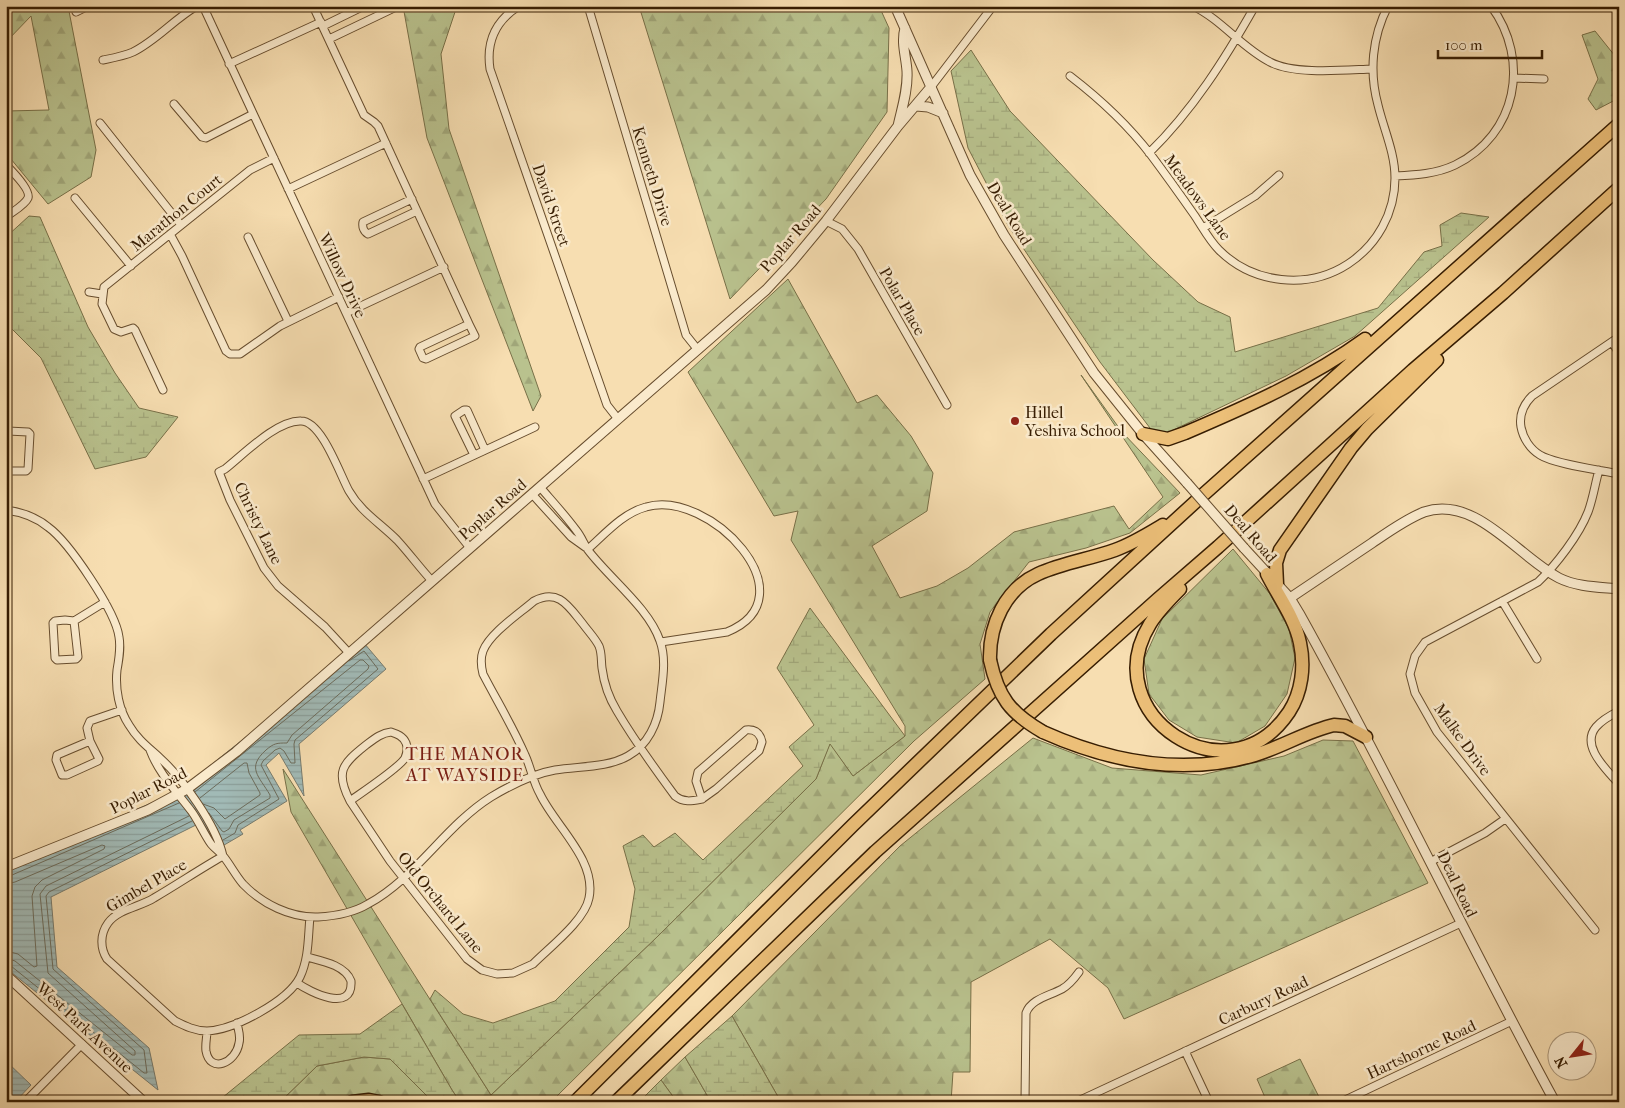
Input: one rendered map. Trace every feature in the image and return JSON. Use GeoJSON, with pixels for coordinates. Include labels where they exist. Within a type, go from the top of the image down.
{"type":"FeatureCollection","features":[{"type":"Feature","properties":{"kind":"highway"},"geometry":{"type":"LineString","coordinates":[[575,1102],[917,762],[1184,511],[1619,124]]}},
{"type":"Feature","properties":{"kind":"highway"},"geometry":{"type":"LineString","coordinates":[[1276,584],[1276,563],[1280,550],[1351,448],[1376,419],[1504,293],[1619,188]]}},
{"type":"Feature","properties":{"kind":"highway"},"geometry":{"type":"LineString","coordinates":[[616,1102],[875,852],[1150,605],[1218,547],[1413,370],[1504,293]]}},
{"type":"Feature","properties":{"kind":"highway"},"geometry":{"type":"LineString","coordinates":[[1143,434],[1173,438],[1256,402],[1324,368],[1399,318]]}},
{"type":"Feature","properties":{"kind":"highway"},"geometry":{"type":"LineString","coordinates":[[1184,511],[1132,543],[1046,571],[1022,584],[1006,600],[997,617],[991,637],[990,660],[994,679],[1010,707],[1028,724],[1043,732],[1081,748],[1141,763],[1170,765],[1210,763],[1254,756],[1338,724],[1366,737]]}},
{"type":"Feature","properties":{"kind":"highway"},"geometry":{"type":"LineString","coordinates":[[1218,547],[1150,623],[1138,655],[1137,671],[1139,686],[1150,711],[1162,727],[1186,743],[1213,750],[1230,750],[1248,745],[1256,742],[1278,727],[1294,705],[1302,679],[1300,643],[1291,618],[1267,574]]}},
{"type":"Feature","properties":{"kind":"highway"},"geometry":{"type":"LineString","coordinates":[[352,1102],[361,1100],[380,1102]]}},
{"type":"Feature","properties":{"kind":"street"},"geometry":{"type":"LineString","coordinates":[[76,12],[88,6]]}},
{"type":"Feature","properties":{"kind":"street"},"geometry":{"type":"LineString","coordinates":[[103,60],[126,54],[142,46],[197,6]]}},
{"type":"Feature","properties":{"kind":"street","name":"Willow Drive"},"geometry":{"type":"LineString","coordinates":[[203,6],[423,479],[438,509],[470,548]]}},
{"type":"Feature","properties":{"kind":"street"},"geometry":{"type":"LineString","coordinates":[[313,6],[364,115],[374,122],[386,143],[475,336],[426,359],[423,358],[420,347],[469,324]]}},
{"type":"Feature","properties":{"kind":"street"},"geometry":{"type":"LineString","coordinates":[[230,64],[364,6]]}},
{"type":"Feature","properties":{"kind":"street"},"geometry":{"type":"LineString","coordinates":[[329,39],[394,8],[394,6]]}},
{"type":"Feature","properties":{"kind":"street","name":"David Street"},"geometry":{"type":"LineString","coordinates":[[519,6],[500,21],[494,31],[489,48],[490,69],[604,396],[618,419]]}},
{"type":"Feature","properties":{"kind":"street","name":"Kenneth Drive"},"geometry":{"type":"LineString","coordinates":[[588,6],[686,335],[698,350]]}},
{"type":"Feature","properties":{"kind":"street","name":"Deal Road"},"geometry":{"type":"LineString","coordinates":[[895,6],[973,182],[1004,235],[1094,374],[1143,434],[1290,598],[1366,737],[1460,923],[1555,1102]]}},
{"type":"Feature","properties":{"kind":"street"},"geometry":{"type":"LineString","coordinates":[[931,87],[993,6]]}},
{"type":"Feature","properties":{"kind":"street"},"geometry":{"type":"LineString","coordinates":[[1193,6],[1271,62],[1299,70],[1372,69]]}},
{"type":"Feature","properties":{"kind":"street"},"geometry":{"type":"LineString","coordinates":[[1149,153],[1192,105],[1237,38],[1255,6]]}},
{"type":"Feature","properties":{"kind":"street","name":"Meadows Lane"},"geometry":{"type":"LineString","coordinates":[[1070,76],[1116,116],[1149,153],[1219,250],[1248,271],[1276,279],[1297,280],[1316,277],[1337,270],[1350,262],[1376,238],[1390,209],[1395,176],[1393,155],[1374,91],[1372,69],[1377,35],[1388,6]]}},
{"type":"Feature","properties":{"kind":"street"},"geometry":{"type":"LineString","coordinates":[[1395,176],[1428,174],[1460,162],[1477,151],[1488,140],[1502,119],[1512,93],[1514,78],[1513,59],[1508,36],[1491,6]]}},
{"type":"Feature","properties":{"kind":"street"},"geometry":{"type":"LineString","coordinates":[[898,126],[906,86],[907,70],[902,39],[905,28]]}},
{"type":"Feature","properties":{"kind":"street"},"geometry":{"type":"LineString","coordinates":[[1514,78],[1544,79]]}},
{"type":"Feature","properties":{"kind":"street","name":"Poplar Road"},"geometry":{"type":"LineString","coordinates":[[6,867],[129,819],[187,789],[236,752],[766,290],[826,222],[898,126],[931,87]]}},
{"type":"Feature","properties":{"kind":"street"},"geometry":{"type":"LineString","coordinates":[[174,104],[202,137],[206,138],[253,114]]}},
{"type":"Feature","properties":{"kind":"street"},"geometry":{"type":"LineString","coordinates":[[916,106],[928,107],[943,113]]}},
{"type":"Feature","properties":{"kind":"street"},"geometry":{"type":"LineString","coordinates":[[100,123],[181,225]]}},
{"type":"Feature","properties":{"kind":"street"},"geometry":{"type":"LineString","coordinates":[[288,189],[386,143]]}},
{"type":"Feature","properties":{"kind":"street","name":"Marathon Court"},"geometry":{"type":"LineString","coordinates":[[102,294],[108,284],[250,170],[274,158]]}},
{"type":"Feature","properties":{"kind":"street"},"geometry":{"type":"LineString","coordinates":[[6,165],[27,189],[28,195],[27,200],[6,217]]}},
{"type":"Feature","properties":{"kind":"street"},"geometry":{"type":"LineString","coordinates":[[1203,228],[1255,196],[1278,175]]}},
{"type":"Feature","properties":{"kind":"street"},"geometry":{"type":"LineString","coordinates":[[75,198],[130,266]]}},
{"type":"Feature","properties":{"kind":"street"},"geometry":{"type":"LineString","coordinates":[[412,199],[363,222],[362,226],[365,233],[368,234],[417,211]]}},
{"type":"Feature","properties":{"kind":"street","name":"Polar Place"},"geometry":{"type":"LineString","coordinates":[[826,222],[842,228],[858,250],[947,404]]}},
{"type":"Feature","properties":{"kind":"street"},"geometry":{"type":"LineString","coordinates":[[170,234],[226,351],[230,354],[240,354],[288,321],[339,297]]}},
{"type":"Feature","properties":{"kind":"street"},"geometry":{"type":"LineString","coordinates":[[248,237],[288,321]]}},
{"type":"Feature","properties":{"kind":"street"},"geometry":{"type":"LineString","coordinates":[[346,313],[444,267]]}},
{"type":"Feature","properties":{"kind":"street"},"geometry":{"type":"LineString","coordinates":[[89,292],[102,294],[102,304],[114,330],[121,332],[133,328],[135,330],[163,390]]}},
{"type":"Feature","properties":{"kind":"street"},"geometry":{"type":"LineString","coordinates":[[1619,337],[1532,396],[1524,406],[1520,418],[1525,438],[1540,455],[1549,459],[1619,474]]}},
{"type":"Feature","properties":{"kind":"street"},"geometry":{"type":"LineString","coordinates":[[1612,342],[1619,353]]}},
{"type":"Feature","properties":{"kind":"street"},"geometry":{"type":"LineString","coordinates":[[474,455],[455,416],[464,410],[467,410],[486,450]]}},
{"type":"Feature","properties":{"kind":"street","name":"Christy Lane"},"geometry":{"type":"LineString","coordinates":[[349,653],[325,627],[270,577],[230,500],[219,472],[280,425],[302,420],[310,423],[324,441],[357,504],[396,540],[432,581]]}},
{"type":"Feature","properties":{"kind":"street"},"geometry":{"type":"LineString","coordinates":[[423,479],[535,427]]}},
{"type":"Feature","properties":{"kind":"street"},"geometry":{"type":"LineString","coordinates":[[6,433],[28,432],[30,434],[28,469],[26,471],[6,471]]}},
{"type":"Feature","properties":{"kind":"street","name":"Malke Drive"},"geometry":{"type":"LineString","coordinates":[[1595,930],[1437,732],[1416,693],[1410,674],[1415,656],[1425,642],[1538,582],[1548,572],[1584,521],[1590,507],[1599,470]]}},
{"type":"Feature","properties":{"kind":"street"},"geometry":{"type":"LineString","coordinates":[[150,750],[154,762],[192,813],[211,844],[223,856],[243,884],[261,899],[285,911],[310,917],[336,915],[358,909],[378,898],[403,878],[470,813],[486,800],[512,785],[533,776],[556,770],[614,762],[631,754],[650,736],[658,715],[663,667],[661,642],[648,619],[588,549],[577,531],[540,487]]}},
{"type":"Feature","properties":{"kind":"street"},"geometry":{"type":"LineString","coordinates":[[532,494],[571,537],[588,549]]}},
{"type":"Feature","properties":{"kind":"street"},"geometry":{"type":"LineString","coordinates":[[588,549],[633,512],[649,506],[665,504],[685,508],[708,519],[723,530],[745,552],[753,564],[760,589],[756,606],[746,621],[727,632],[661,642]]}},
{"type":"Feature","properties":{"kind":"street"},"geometry":{"type":"LineString","coordinates":[[1290,598],[1414,516],[1435,509],[1460,511],[1476,518],[1548,572],[1561,579],[1573,583],[1619,589]]}},
{"type":"Feature","properties":{"kind":"street"},"geometry":{"type":"LineString","coordinates":[[6,510],[31,517],[48,526],[58,535],[68,546],[105,602],[115,620],[119,635],[120,652],[116,681],[118,699],[122,710],[130,726],[187,789],[219,839],[223,856]]}},
{"type":"Feature","properties":{"kind":"street","name":"Old Orchard Lane"},"geometry":{"type":"LineString","coordinates":[[350,801],[403,761],[407,749],[406,743],[399,735],[390,732],[381,734],[350,759],[342,772],[343,787],[350,801],[403,878],[467,959],[476,966],[491,973],[503,974],[519,971],[533,964],[584,913],[589,900],[590,884],[586,866],[571,840],[544,803],[519,742],[483,674],[481,660],[483,650],[491,639],[534,601],[550,597],[563,601],[594,638],[601,654],[604,680],[617,711],[675,796],[688,802],[702,799]]}},
{"type":"Feature","properties":{"kind":"street"},"geometry":{"type":"LineString","coordinates":[[1502,601],[1537,659]]}},
{"type":"Feature","properties":{"kind":"street"},"geometry":{"type":"LineString","coordinates":[[74,621],[78,657],[76,659],[56,660],[54,658],[52,623],[55,621],[74,621],[105,602]]}},
{"type":"Feature","properties":{"kind":"street"},"geometry":{"type":"LineString","coordinates":[[90,741],[57,755],[56,760],[62,774],[67,775],[98,761],[99,759],[90,741],[87,728],[90,721],[122,710]]}},
{"type":"Feature","properties":{"kind":"street"},"geometry":{"type":"LineString","coordinates":[[1619,711],[1596,727],[1591,738],[1591,745],[1596,755],[1619,784]]}},
{"type":"Feature","properties":{"kind":"street"},"geometry":{"type":"LineString","coordinates":[[750,730],[759,734],[762,742],[759,751],[716,790],[702,799],[696,781],[700,769],[742,732],[750,730]]}},
{"type":"Feature","properties":{"kind":"street"},"geometry":{"type":"LineString","coordinates":[[1430,862],[1485,833],[1505,819]]}},
{"type":"Feature","properties":{"kind":"street","name":"Gimbel Place"},"geometry":{"type":"LineString","coordinates":[[223,856],[153,899],[119,913],[106,924],[102,937],[102,947],[107,959],[165,1013],[184,1026],[207,1031],[226,1028],[280,1000],[297,983],[304,967],[307,957],[310,917]]}},
{"type":"Feature","properties":{"kind":"street","name":"Carbury Road"},"geometry":{"type":"LineString","coordinates":[[1076,1102],[1460,923]]}},
{"type":"Feature","properties":{"kind":"street"},"geometry":{"type":"LineString","coordinates":[[297,983],[320,996],[340,998],[350,991],[351,981],[344,971],[322,961],[307,957]]}},
{"type":"Feature","properties":{"kind":"street"},"geometry":{"type":"LineString","coordinates":[[1025,1102],[1026,1013],[1034,1002],[1067,986],[1079,972]]}},
{"type":"Feature","properties":{"kind":"street","name":"West Park Avenue"},"geometry":{"type":"LineString","coordinates":[[6,975],[144,1102]]}},
{"type":"Feature","properties":{"kind":"street","name":"Hartshorne Road"},"geometry":{"type":"LineString","coordinates":[[1340,1102],[1512,1022]]}},
{"type":"Feature","properties":{"kind":"street"},"geometry":{"type":"LineString","coordinates":[[207,1031],[206,1044],[208,1056],[214,1062],[223,1064],[232,1059],[238,1049],[240,1038],[237,1023]]}},
{"type":"Feature","properties":{"kind":"street"},"geometry":{"type":"LineString","coordinates":[[26,1101],[82,1044]]}},
{"type":"Feature","properties":{"kind":"street"},"geometry":{"type":"LineString","coordinates":[[1185,1051],[1209,1102]]}},
{"type":"Feature","properties":{"kind":"green space"},"geometry":{"type":"Polygon","coordinates":[[[6,6],[68,6],[96,150],[91,177],[48,204],[6,153],[6,111],[49,110],[31,16],[6,42],[6,6]]]}},
{"type":"Feature","properties":{"kind":"green space"},"geometry":{"type":"Polygon","coordinates":[[[403,6],[457,6],[441,54],[449,129],[541,396],[533,411],[427,138],[403,6]]]}},
{"type":"Feature","properties":{"kind":"green space"},"geometry":{"type":"Polygon","coordinates":[[[639,6],[879,6],[889,28],[887,112],[826,199],[730,299],[639,6]]]}},
{"type":"Feature","properties":{"kind":"green space"},"geometry":{"type":"Polygon","coordinates":[[[1595,31],[1619,61],[1619,98],[1596,110],[1588,99],[1598,79],[1582,35],[1595,31]]]}},
{"type":"Feature","properties":{"kind":"green space"},"geometry":{"type":"Polygon","coordinates":[[[971,50],[1010,111],[1153,260],[1198,302],[1230,317],[1235,352],[1378,308],[1424,252],[1442,246],[1440,225],[1461,213],[1489,217],[1355,336],[1286,376],[1165,434],[1153,432],[1100,362],[1009,227],[968,148],[951,71],[971,50]]]}},
{"type":"Feature","properties":{"kind":"green space"},"geometry":{"type":"Polygon","coordinates":[[[29,216],[40,217],[88,327],[115,373],[139,408],[178,417],[146,457],[95,469],[41,358],[10,327],[6,327],[6,237],[29,216]]]}},
{"type":"Feature","properties":{"kind":"green space"},"geometry":{"type":"Polygon","coordinates":[[[788,279],[857,403],[877,395],[911,436],[933,473],[927,511],[872,546],[900,598],[937,586],[968,568],[1014,532],[1114,506],[1129,529],[1163,497],[1081,375],[1122,432],[1180,493],[1130,533],[1086,548],[1029,562],[990,612],[980,644],[985,679],[914,741],[551,1102],[460,1102],[291,812],[283,769],[491,1095],[657,937],[816,779],[830,743],[853,776],[905,736],[905,726],[791,540],[798,511],[774,516],[688,372],[788,279]]]}},
{"type":"Feature","properties":{"kind":"green space"},"geometry":{"type":"Polygon","coordinates":[[[1233,549],[1270,594],[1289,629],[1295,658],[1287,694],[1265,726],[1236,743],[1197,737],[1169,720],[1149,694],[1144,659],[1162,619],[1233,549]]]}},
{"type":"Feature","properties":{"kind":"green space"},"geometry":{"type":"Polygon","coordinates":[[[810,608],[905,736],[853,776],[830,744],[816,779],[657,937],[491,1095],[430,999],[435,990],[463,1014],[493,1023],[555,1001],[629,927],[635,889],[623,846],[643,835],[654,847],[675,833],[703,860],[803,766],[789,747],[814,725],[777,668],[810,608]]]}},
{"type":"Feature","properties":{"kind":"green space"},"geometry":{"type":"Polygon","coordinates":[[[1033,738],[1112,768],[1201,775],[1284,756],[1323,740],[1353,741],[1428,883],[1124,1019],[1108,988],[1050,939],[971,982],[970,1072],[953,1072],[951,1102],[781,1102],[732,1016],[900,846],[1033,738]]]}},
{"type":"Feature","properties":{"kind":"green space"},"geometry":{"type":"Polygon","coordinates":[[[402,1004],[460,1102],[433,1102],[390,1059],[364,1057],[317,1066],[280,1102],[217,1102],[299,1035],[360,1034],[402,1004]]]}},
{"type":"Feature","properties":{"kind":"green space"},"geometry":{"type":"Polygon","coordinates":[[[732,1016],[781,1102],[711,1102],[685,1057],[732,1016]]]}},
{"type":"Feature","properties":{"kind":"green space"},"geometry":{"type":"Polygon","coordinates":[[[364,1057],[390,1059],[433,1102],[280,1102],[317,1066],[364,1057]]]}},
{"type":"Feature","properties":{"kind":"green space"},"geometry":{"type":"Polygon","coordinates":[[[685,1057],[711,1102],[677,1102],[661,1080],[685,1057]]]}},
{"type":"Feature","properties":{"kind":"green space"},"geometry":{"type":"Polygon","coordinates":[[[1300,1059],[1321,1101],[1267,1102],[1257,1079],[1300,1059]]]}},
{"type":"Feature","properties":{"kind":"green space"},"geometry":{"type":"Polygon","coordinates":[[[661,1080],[677,1102],[639,1102],[661,1080]]]}},
{"type":"Feature","properties":{"kind":"water"},"geometry":{"type":"Polygon","coordinates":[[[364,643],[386,669],[299,744],[304,796],[279,753],[266,765],[287,801],[240,830],[243,834],[219,848],[202,822],[51,897],[57,967],[149,1048],[158,1090],[6,968],[6,865],[177,792],[364,643]]]}},
{"type":"Feature","properties":{"kind":"water"},"geometry":{"type":"Polygon","coordinates":[[[6,1061],[31,1085],[15,1102],[6,1102],[6,1061]]]}},
{"type":"Feature","properties":{"kind":"place","name":"Hillel Yeshiva School"},"geometry":{"type":"Point","coordinates":[1015,421]}},
{"type":"Feature","properties":{"kind":"district","name":"THE MANOR AT WAYSIDE"},"geometry":{"type":"Point","coordinates":[465,764]}}]}
